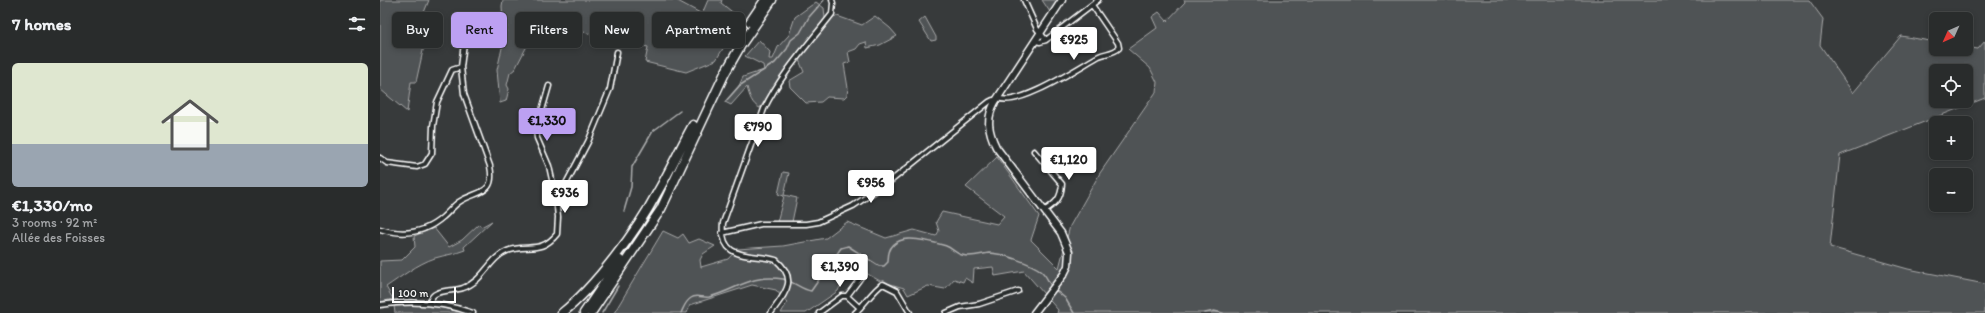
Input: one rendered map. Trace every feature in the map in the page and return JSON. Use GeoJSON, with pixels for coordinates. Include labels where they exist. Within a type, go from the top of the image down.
{"type":"FeatureCollection","features":[{"type":"Feature","properties":{"kind":"highway"},"geometry":{"type":"LineString","coordinates":[[584,313],[656,206],[720,70],[736,42],[765,0]]}},
{"type":"Feature","properties":{"kind":"highway"},"geometry":{"type":"LineString","coordinates":[[591,313],[661,209],[725,73],[741,45],[772,0]]}},
{"type":"Feature","properties":{"kind":"highway"},"geometry":{"type":"LineString","coordinates":[[562,313],[575,303],[591,285],[641,220],[657,194],[693,126]]}},
{"type":"Feature","properties":{"kind":"main road"},"geometry":{"type":"LineString","coordinates":[[1034,313],[1064,274],[1070,258],[1068,244],[996,147],[991,137],[989,120],[996,100],[1041,34],[1062,0]]}},
{"type":"Feature","properties":{"kind":"street"},"geometry":{"type":"LineString","coordinates":[[771,313],[788,286],[788,279],[784,267],[776,260],[743,256],[731,250],[726,245],[722,233],[725,215],[764,109],[771,95],[789,69],[832,14],[834,3],[832,0]]}},
{"type":"Feature","properties":{"kind":"street"},"geometry":{"type":"LineString","coordinates":[[1024,0],[1041,34],[1046,40]]}},
{"type":"Feature","properties":{"kind":"street"},"geometry":{"type":"LineString","coordinates":[[1036,41],[1040,42],[1046,40],[1098,0]]}},
{"type":"Feature","properties":{"kind":"street"},"geometry":{"type":"LineString","coordinates":[[722,233],[761,224],[806,224],[818,222],[842,211],[866,198],[892,180],[989,102],[993,100],[1010,100],[1023,97],[1101,55],[1119,48],[1118,43],[1092,5]]}},
{"type":"Feature","properties":{"kind":"street"},"geometry":{"type":"LineString","coordinates":[[380,229],[390,232],[408,233],[426,229],[467,197],[481,193],[489,186],[492,177],[490,166],[464,94],[462,67],[464,48]]}},
{"type":"Feature","properties":{"kind":"street"},"geometry":{"type":"LineString","coordinates":[[556,198],[561,193],[588,142],[610,89],[617,52]]}},
{"type":"Feature","properties":{"kind":"street"},"geometry":{"type":"LineString","coordinates":[[380,158],[387,163],[417,167],[425,164],[432,153],[433,126],[438,102],[452,70],[462,67]]}},
{"type":"Feature","properties":{"kind":"street"},"geometry":{"type":"LineString","coordinates":[[430,302],[430,297],[436,293],[456,290],[473,283],[484,274],[494,260],[507,251],[536,248],[550,242],[556,234],[558,228],[556,198],[549,166],[537,138],[536,131],[549,86]]}},
{"type":"Feature","properties":{"kind":"street"},"geometry":{"type":"LineString","coordinates":[[1034,151],[1062,184],[1061,195],[1053,205],[1044,210]]}},
{"type":"Feature","properties":{"kind":"street"},"geometry":{"type":"LineString","coordinates":[[819,313],[842,296],[847,296],[862,276]]}},
{"type":"Feature","properties":{"kind":"street"},"geometry":{"type":"LineString","coordinates":[[855,313],[879,286],[884,284],[898,292],[906,303],[910,313]]}},
{"type":"Feature","properties":{"kind":"street"},"geometry":{"type":"LineString","coordinates":[[946,313],[960,307],[979,304],[1018,291]]}},
{"type":"Feature","properties":{"kind":"street"},"geometry":{"type":"LineString","coordinates":[[847,296],[860,308]]}},
{"type":"Feature","properties":{"kind":"street"},"geometry":{"type":"LineString","coordinates":[[380,305],[398,302],[430,302],[454,306],[473,313]]}},
{"type":"Feature","properties":{"kind":"shaded area"},"geometry":{"type":"Polygon","coordinates":[[[380,0],[429,0],[424,12],[392,12],[392,48],[424,48],[416,82],[411,82],[407,112],[380,89],[380,0]]]}},
{"type":"Feature","properties":{"kind":"shaded area"},"geometry":{"type":"Polygon","coordinates":[[[503,0],[676,0],[698,12],[652,12],[652,48],[723,48],[716,60],[686,72],[645,62],[648,47],[644,46],[644,12],[590,12],[590,34],[582,32],[582,12],[515,12],[515,48],[526,48],[515,69],[510,73],[507,85],[509,89],[506,101],[500,103],[497,70],[502,48],[507,48],[507,12],[502,12],[503,0]]]}},
{"type":"Feature","properties":{"kind":"shaded area"},"geometry":{"type":"Polygon","coordinates":[[[708,0],[722,0],[721,3],[732,12],[703,12],[708,0]]]}},
{"type":"Feature","properties":{"kind":"shaded area"},"geometry":{"type":"Polygon","coordinates":[[[1042,0],[1062,0],[1050,12],[1042,0]]]}},
{"type":"Feature","properties":{"kind":"shaded area"},"geometry":{"type":"Polygon","coordinates":[[[1184,0],[1809,0],[1823,19],[1820,45],[1853,93],[1901,36],[1929,41],[1929,56],[1973,56],[1973,48],[1978,49],[1985,41],[1985,98],[1973,103],[1973,64],[1929,64],[1929,108],[1960,108],[1939,116],[1929,116],[1929,120],[1840,155],[1830,247],[1908,269],[1985,284],[1985,313],[1057,313],[1058,310],[1024,271],[995,276],[993,267],[974,269],[973,283],[965,278],[963,282],[954,279],[945,289],[928,286],[908,295],[904,288],[880,281],[850,264],[838,291],[806,313],[781,313],[787,303],[776,290],[752,285],[690,305],[687,313],[614,313],[663,231],[678,238],[683,234],[689,243],[699,239],[715,246],[703,254],[700,260],[701,267],[728,259],[737,249],[783,246],[826,238],[847,222],[886,238],[914,230],[936,236],[939,231],[936,222],[942,212],[997,224],[1004,216],[966,187],[997,157],[1039,216],[1031,240],[1059,268],[1070,226],[1100,173],[1156,92],[1157,82],[1150,68],[1128,49],[1157,28],[1152,17],[1159,12],[1167,21],[1185,2],[1184,0]]]}},
{"type":"Feature","properties":{"kind":"shaded area"},"geometry":{"type":"Polygon","coordinates":[[[816,2],[824,8],[825,18],[837,16],[862,25],[875,16],[890,28],[897,36],[880,45],[867,48],[866,42],[860,44],[856,49],[848,52],[850,62],[844,64],[848,88],[847,95],[844,98],[827,97],[821,102],[806,103],[790,87],[789,81],[804,72],[799,60],[778,81],[760,108],[753,102],[747,87],[731,105],[725,102],[738,88],[743,77],[764,70],[763,65],[745,56],[759,40],[770,52],[769,59],[773,59],[778,47],[789,35],[795,17],[816,2]]]}},
{"type":"Feature","properties":{"kind":"shaded area"},"geometry":{"type":"Polygon","coordinates":[[[925,17],[936,37],[936,40],[931,41],[919,22],[925,17]]]}},
{"type":"Feature","properties":{"kind":"shaded area"},"geometry":{"type":"Polygon","coordinates":[[[783,172],[789,173],[784,195],[797,198],[792,222],[777,222],[784,196],[778,194],[783,172]]]}},
{"type":"Feature","properties":{"kind":"shaded area"},"geometry":{"type":"Polygon","coordinates":[[[492,221],[464,247],[465,250],[428,261],[409,271],[386,287],[393,299],[380,302],[380,261],[402,260],[415,247],[414,236],[434,228],[449,247],[462,240],[479,224],[481,227],[492,221]]]}},
{"type":"Feature","properties":{"kind":"shaded area"},"geometry":{"type":"Polygon","coordinates":[[[425,304],[465,313],[395,313],[394,306],[425,304]]]}},
{"type":"Feature","properties":{"kind":"waterway"},"geometry":{"type":"LineString","coordinates":[[725,102],[739,86],[775,63],[787,49],[791,40],[800,33],[809,17],[824,0]]}},
{"type":"Feature","properties":{"kind":"waterway"},"geometry":{"type":"LineString","coordinates":[[624,211],[631,187],[632,167],[653,131],[680,111]]}},
{"type":"Feature","properties":{"kind":"waterway"},"geometry":{"type":"LineString","coordinates":[[681,313],[686,303],[693,297],[709,297],[761,279],[783,279],[811,291],[841,248],[848,246],[879,266],[884,266],[888,262],[889,251],[894,244],[901,240],[909,239],[919,239],[946,246],[965,256],[994,253],[1016,259],[1041,271],[1046,276],[1051,286]]}},
{"type":"Feature","properties":{"kind":"waterway"},"geometry":{"type":"LineString","coordinates":[[602,313],[618,286]]}},
{"type":"Feature","properties":{"kind":"waterway"},"geometry":{"type":"LineString","coordinates":[[1054,289],[1065,298],[1074,313]]}},
{"type":"Feature","properties":{"kind":"waterway"},"geometry":{"type":"LineString","coordinates":[[1205,313],[1214,311],[1223,313]]}}]}
